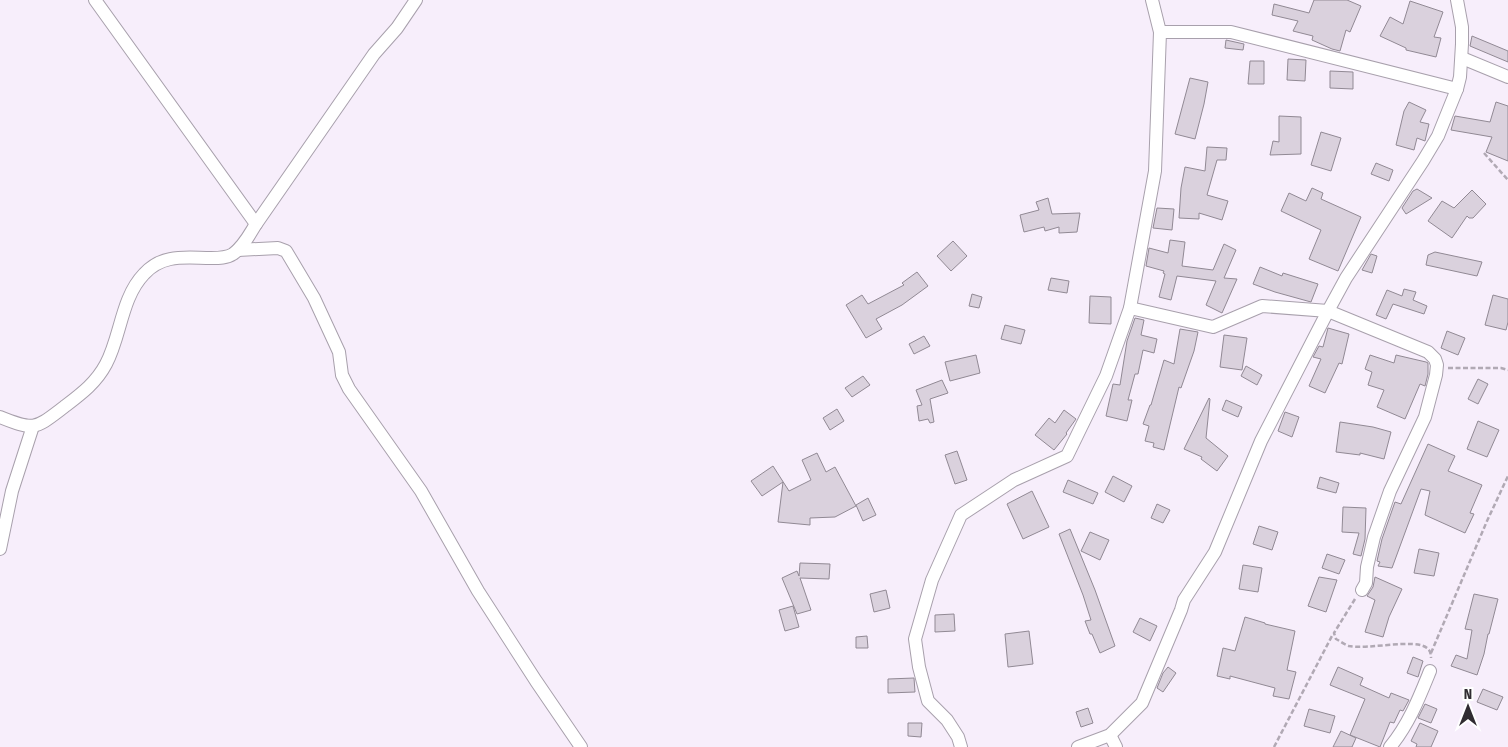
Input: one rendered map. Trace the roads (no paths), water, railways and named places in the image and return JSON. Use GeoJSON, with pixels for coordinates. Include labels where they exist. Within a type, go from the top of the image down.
{"type":"FeatureCollection","features":[{"type":"Feature","properties":{"kind":"street"},"geometry":{"type":"LineString","coordinates":[[95,0],[256,224]]}},
{"type":"Feature","properties":{"kind":"street"},"geometry":{"type":"LineString","coordinates":[[0,417],[21,426],[33,426],[44,422],[90,388],[107,363],[131,294],[144,273],[156,264],[182,256],[220,258],[229,256],[238,250],[374,54],[397,28],[416,0]]}},
{"type":"Feature","properties":{"kind":"street"},"geometry":{"type":"LineString","coordinates":[[961,747],[947,720],[928,701],[919,666],[915,639],[932,580],[961,515],[1014,480],[1068,456],[1106,376],[1130,308],[1155,171],[1160,32],[1152,0]]}},
{"type":"Feature","properties":{"kind":"street"},"geometry":{"type":"LineString","coordinates":[[1078,747],[1110,735],[1142,703],[1184,600],[1215,552],[1261,442],[1328,311],[1346,278],[1438,136],[1457,89],[1462,58],[1462,28],[1457,0]]}},
{"type":"Feature","properties":{"kind":"street"},"geometry":{"type":"LineString","coordinates":[[1160,32],[1231,32],[1457,89]]}},
{"type":"Feature","properties":{"kind":"street"},"geometry":{"type":"LineString","coordinates":[[1462,58],[1508,76]]}},
{"type":"Feature","properties":{"kind":"street"},"geometry":{"type":"LineString","coordinates":[[238,250],[278,248],[286,251],[314,298],[339,352],[342,375],[349,390],[421,491],[478,591],[581,747]]}},
{"type":"Feature","properties":{"kind":"street"},"geometry":{"type":"LineString","coordinates":[[1130,308],[1213,327],[1262,306],[1328,311],[1428,352],[1435,359],[1437,365],[1436,375],[1425,417],[1390,492],[1374,536],[1367,567],[1366,583],[1362,590]]}},
{"type":"Feature","properties":{"kind":"street"},"geometry":{"type":"LineString","coordinates":[[0,549],[12,492],[33,426]]}},
{"type":"Feature","properties":{"kind":"street"},"geometry":{"type":"LineString","coordinates":[[1390,747],[1409,720],[1418,703],[1430,671]]}},
{"type":"Feature","properties":{"kind":"street"},"geometry":{"type":"LineString","coordinates":[[1110,735],[1116,747]]}}]}
